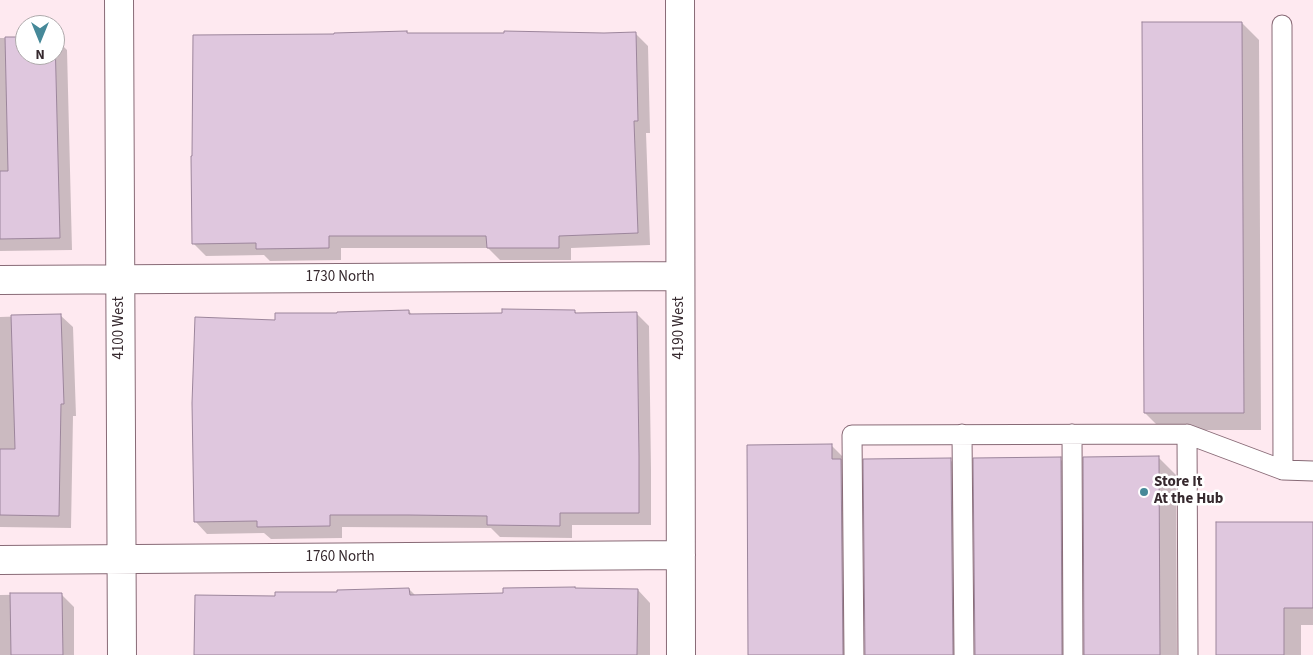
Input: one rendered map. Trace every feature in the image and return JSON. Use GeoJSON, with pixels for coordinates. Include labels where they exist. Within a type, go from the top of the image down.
{"type":"FeatureCollection","features":[{"type":"Feature","properties":{"kind":"street","name":"4100 West"},"geometry":{"type":"LineString","coordinates":[[119,0],[122,655]]}},
{"type":"Feature","properties":{"kind":"street","name":"4190 West"},"geometry":{"type":"LineString","coordinates":[[680,0],[681,655]]}},
{"type":"Feature","properties":{"kind":"street","name":"1730 North"},"geometry":{"type":"LineString","coordinates":[[0,280],[680,276]]}},
{"type":"Feature","properties":{"kind":"street","name":"1760 North"},"geometry":{"type":"LineString","coordinates":[[0,560],[681,556]]}},
{"type":"Feature","properties":{"kind":"lane"},"geometry":{"type":"LineString","coordinates":[[1282,25],[1282,470]]}},
{"type":"Feature","properties":{"kind":"lane"},"geometry":{"type":"LineString","coordinates":[[962,434],[964,655]]}},
{"type":"Feature","properties":{"kind":"lane"},"geometry":{"type":"LineString","coordinates":[[1072,434],[1073,655]]}},
{"type":"Feature","properties":{"kind":"lane"},"geometry":{"type":"LineString","coordinates":[[1187,434],[1188,655]]}},
{"type":"Feature","properties":{"kind":"lane"},"geometry":{"type":"LineString","coordinates":[[854,655],[852,435],[1187,434],[1282,470],[1313,470]]}},
{"type":"Feature","properties":{"kind":"building"},"geometry":{"type":"Polygon","coordinates":[[[1142,22],[1242,22],[1244,413],[1144,413],[1142,22]]]}},
{"type":"Feature","properties":{"kind":"building"},"geometry":{"type":"Polygon","coordinates":[[[407,31],[407,33],[504,33],[504,31],[636,32],[638,121],[634,121],[638,233],[559,236],[559,248],[487,248],[486,236],[329,236],[329,248],[256,249],[256,243],[192,244],[193,35],[334,34],[407,31]]]}},
{"type":"Feature","properties":{"kind":"building"},"geometry":{"type":"Polygon","coordinates":[[[5,37],[15,37],[15,65],[56,65],[60,238],[0,239],[0,171],[8,171],[5,37]]]}},
{"type":"Feature","properties":{"kind":"building"},"geometry":{"type":"Polygon","coordinates":[[[502,309],[575,310],[575,313],[637,312],[639,513],[560,513],[560,526],[487,525],[487,516],[408,515],[330,515],[330,526],[257,527],[257,521],[194,522],[192,403],[195,317],[275,320],[275,313],[409,310],[409,314],[502,313],[502,309]]]}},
{"type":"Feature","properties":{"kind":"building"},"geometry":{"type":"Polygon","coordinates":[[[61,314],[64,404],[61,404],[59,516],[0,515],[0,449],[15,449],[11,315],[61,314]]]}},
{"type":"Feature","properties":{"kind":"building"},"geometry":{"type":"Polygon","coordinates":[[[832,444],[832,459],[841,459],[843,655],[748,655],[747,445],[832,444]]]}},
{"type":"Feature","properties":{"kind":"building"},"geometry":{"type":"Polygon","coordinates":[[[1159,456],[1160,655],[1084,655],[1083,457],[1159,456]]]}},
{"type":"Feature","properties":{"kind":"building"},"geometry":{"type":"Polygon","coordinates":[[[1061,457],[1062,655],[975,655],[973,458],[1061,457]]]}},
{"type":"Feature","properties":{"kind":"building"},"geometry":{"type":"Polygon","coordinates":[[[951,458],[953,655],[865,655],[863,459],[951,458]]]}},
{"type":"Feature","properties":{"kind":"building"},"geometry":{"type":"Polygon","coordinates":[[[1216,522],[1313,522],[1313,608],[1284,608],[1284,655],[1216,655],[1216,522]]]}},
{"type":"Feature","properties":{"kind":"building"},"geometry":{"type":"Polygon","coordinates":[[[575,587],[638,589],[637,655],[194,655],[195,595],[275,596],[275,592],[337,592],[337,590],[409,588],[410,595],[503,593],[503,588],[575,587]]]}},
{"type":"Feature","properties":{"kind":"building"},"geometry":{"type":"Polygon","coordinates":[[[10,593],[62,593],[63,655],[11,655],[10,593]]]}},
{"type":"Feature","properties":{"kind":"place","name":"Store It At the Hub"},"geometry":{"type":"Point","coordinates":[1144,492]}}]}
